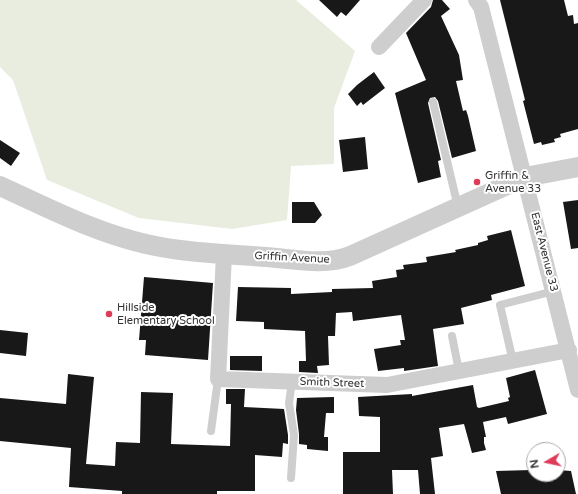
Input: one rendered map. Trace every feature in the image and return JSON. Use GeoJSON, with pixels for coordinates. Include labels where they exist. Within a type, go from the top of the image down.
{"type":"FeatureCollection","features":[{"type":"Feature","properties":{"kind":"street"},"geometry":{"type":"LineString","coordinates":[[379,47],[424,0]]}},
{"type":"Feature","properties":{"kind":"street","name":"East Avenue 33"},"geometry":{"type":"LineString","coordinates":[[476,0],[481,7],[578,390]]}},
{"type":"Feature","properties":{"kind":"street","name":"Griffin Avenue"},"geometry":{"type":"LineString","coordinates":[[0,186],[75,222],[162,248],[324,262],[335,261],[350,256],[525,177],[578,167]]}},
{"type":"Feature","properties":{"kind":"street"},"geometry":{"type":"LineString","coordinates":[[218,379],[224,254]]}},
{"type":"Feature","properties":{"kind":"street","name":"Smith Street"},"geometry":{"type":"LineString","coordinates":[[218,379],[387,384],[569,350]]}},
{"type":"Feature","properties":{"kind":"lane"},"geometry":{"type":"LineString","coordinates":[[433,102],[458,208]]}},
{"type":"Feature","properties":{"kind":"lane"},"geometry":{"type":"LineString","coordinates":[[511,353],[500,305],[554,291]]}},
{"type":"Feature","properties":{"kind":"lane"},"geometry":{"type":"LineString","coordinates":[[452,336],[459,371]]}},
{"type":"Feature","properties":{"kind":"lane"},"geometry":{"type":"LineString","coordinates":[[212,431],[218,379]]}},
{"type":"Feature","properties":{"kind":"lane"},"geometry":{"type":"LineString","coordinates":[[291,478],[294,435],[289,403],[292,382]]}},
{"type":"Feature","properties":{"kind":"shaded area"},"geometry":{"type":"Polygon","coordinates":[[[0,0],[296,0],[355,51],[334,108],[334,164],[291,166],[287,220],[232,229],[139,218],[47,180],[13,80],[0,67],[0,0]]]}},
{"type":"Feature","properties":{"kind":"building"},"geometry":{"type":"Polygon","coordinates":[[[319,0],[360,0],[346,16],[341,12],[337,17],[319,0]]]}},
{"type":"Feature","properties":{"kind":"building"},"geometry":{"type":"Polygon","coordinates":[[[433,0],[442,0],[450,9],[441,16],[459,55],[463,80],[456,81],[463,111],[466,110],[468,116],[476,151],[452,158],[438,101],[435,97],[430,98],[428,103],[441,160],[438,161],[441,177],[418,183],[395,93],[426,80],[406,33],[431,7],[433,0]]]}},
{"type":"Feature","properties":{"kind":"building"},"geometry":{"type":"Polygon","coordinates":[[[500,0],[564,0],[568,16],[573,15],[574,24],[578,23],[578,129],[560,134],[561,137],[554,139],[555,142],[542,145],[541,142],[534,144],[523,101],[525,100],[500,0]]]}},
{"type":"Feature","properties":{"kind":"building"},"geometry":{"type":"Polygon","coordinates":[[[374,72],[385,88],[363,105],[361,102],[357,106],[348,94],[374,72]]]}},
{"type":"Feature","properties":{"kind":"building"},"geometry":{"type":"Polygon","coordinates":[[[365,137],[368,169],[343,172],[339,140],[365,137]]]}},
{"type":"Feature","properties":{"kind":"building"},"geometry":{"type":"Polygon","coordinates":[[[0,140],[20,153],[11,166],[0,158],[0,140]]]}},
{"type":"Feature","properties":{"kind":"building"},"geometry":{"type":"Polygon","coordinates":[[[578,200],[578,248],[571,249],[563,202],[578,200]]]}},
{"type":"Feature","properties":{"kind":"building"},"geometry":{"type":"Polygon","coordinates":[[[292,202],[314,202],[322,215],[315,223],[292,223],[292,202]]]}},
{"type":"Feature","properties":{"kind":"building"},"geometry":{"type":"Polygon","coordinates":[[[511,230],[525,286],[491,295],[492,300],[461,308],[464,324],[433,329],[438,366],[404,371],[404,368],[378,371],[374,349],[401,345],[400,340],[405,340],[401,315],[353,321],[352,312],[336,313],[335,336],[328,336],[329,365],[317,366],[318,373],[299,372],[299,361],[306,361],[305,331],[264,329],[264,322],[236,321],[238,287],[291,288],[291,294],[332,292],[332,289],[373,288],[372,281],[397,277],[396,270],[404,269],[403,265],[427,262],[426,257],[456,252],[455,250],[478,245],[478,243],[488,240],[487,236],[511,230]]]}},
{"type":"Feature","properties":{"kind":"building"},"geometry":{"type":"Polygon","coordinates":[[[144,277],[213,283],[208,360],[145,355],[146,340],[139,340],[144,277]]]}},
{"type":"Feature","properties":{"kind":"building"},"geometry":{"type":"Polygon","coordinates":[[[0,330],[28,333],[26,356],[0,353],[0,330]]]}},
{"type":"Feature","properties":{"kind":"building"},"geometry":{"type":"Polygon","coordinates":[[[230,356],[262,356],[262,371],[230,370],[230,356]]]}},
{"type":"Feature","properties":{"kind":"building"},"geometry":{"type":"Polygon","coordinates":[[[535,370],[547,414],[508,424],[506,417],[483,422],[486,437],[484,437],[484,443],[486,450],[472,453],[464,424],[439,428],[443,456],[431,458],[435,494],[420,494],[418,470],[392,470],[393,494],[343,494],[343,452],[380,452],[380,417],[359,416],[358,397],[412,394],[412,396],[473,385],[477,407],[479,408],[509,401],[508,398],[510,397],[506,378],[535,370]]]}},
{"type":"Feature","properties":{"kind":"building"},"geometry":{"type":"Polygon","coordinates":[[[68,374],[94,377],[86,464],[115,466],[116,442],[140,443],[141,392],[173,393],[171,444],[230,446],[231,404],[226,404],[226,389],[245,389],[244,407],[284,409],[288,444],[283,443],[282,457],[255,455],[255,491],[217,491],[217,494],[122,494],[122,491],[69,487],[71,448],[0,441],[0,398],[66,404],[68,374]]]}},
{"type":"Feature","properties":{"kind":"building"},"geometry":{"type":"Polygon","coordinates":[[[334,397],[334,413],[326,413],[324,437],[328,437],[328,451],[307,449],[307,445],[299,444],[296,410],[297,398],[334,397]]]}},
{"type":"Feature","properties":{"kind":"building"},"geometry":{"type":"Polygon","coordinates":[[[526,470],[526,482],[566,482],[566,471],[571,471],[576,494],[501,494],[496,471],[526,470]]]}},
{"type":"Feature","properties":{"kind":"place","name":"Griffin & Avenue 33"},"geometry":{"type":"Point","coordinates":[477,182]}},
{"type":"Feature","properties":{"kind":"place","name":"Hillside Elementary School"},"geometry":{"type":"Point","coordinates":[109,314]}}]}
